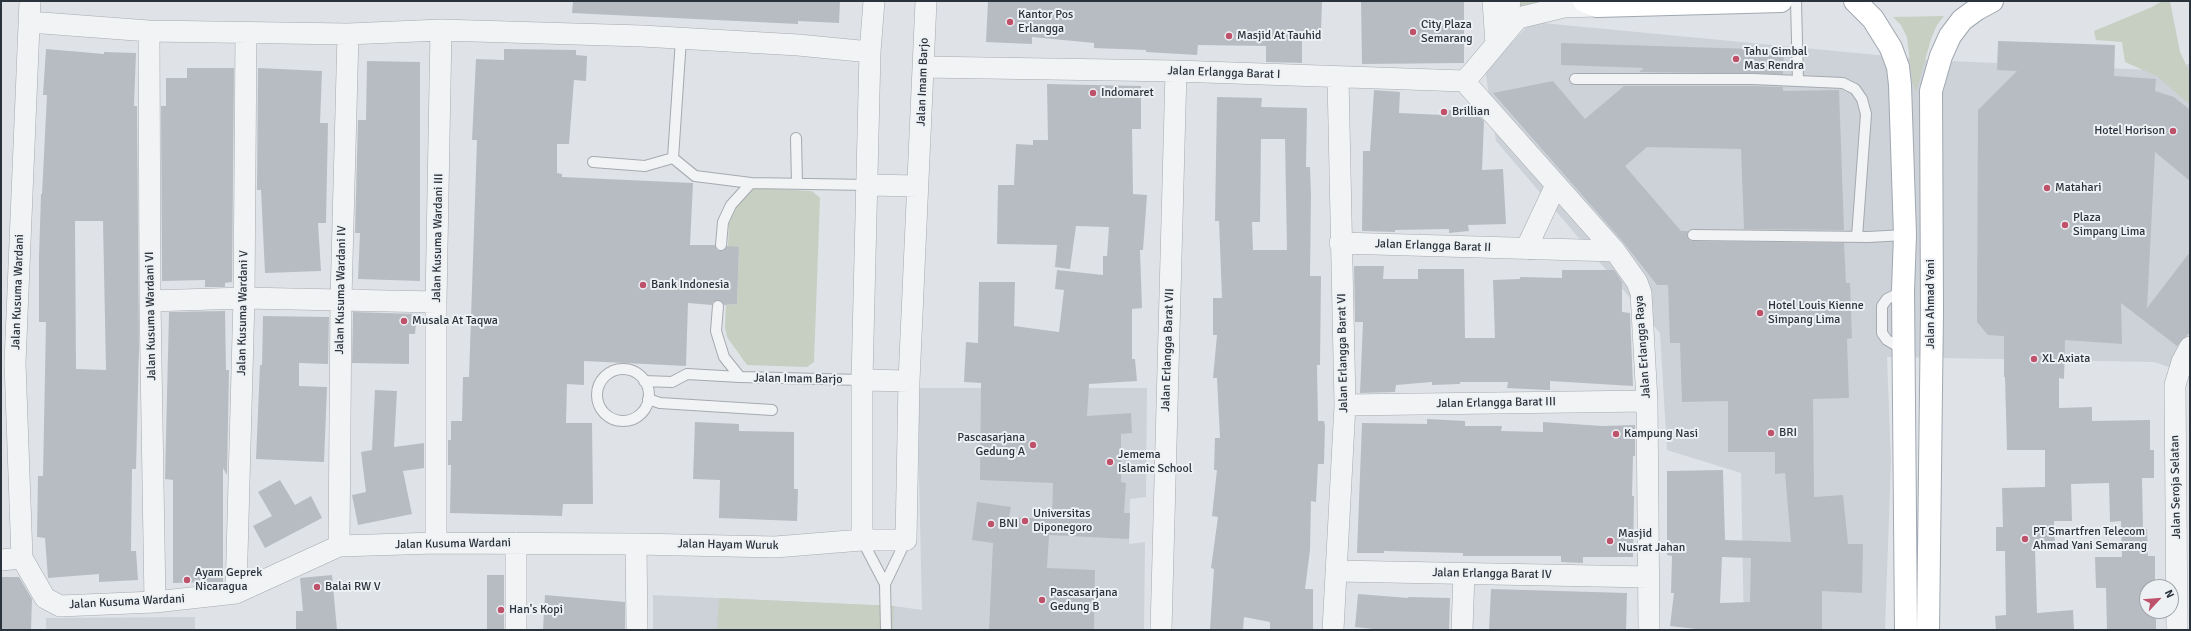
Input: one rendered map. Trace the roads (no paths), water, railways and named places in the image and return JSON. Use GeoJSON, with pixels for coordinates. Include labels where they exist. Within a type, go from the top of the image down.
{"type":"FeatureCollection","features":[{"type":"Feature","properties":{"kind":"main road"},"geometry":{"type":"LineString","coordinates":[[1591,4],[1781,1]]}},
{"type":"Feature","properties":{"kind":"main road"},"geometry":{"type":"LineString","coordinates":[[1855,1],[1873,19],[1891,48],[1898,67],[1905,235],[1903,291],[1905,350],[1906,630]]}},
{"type":"Feature","properties":{"kind":"main road","name":"Jalan Ahmad Yani"},"geometry":{"type":"LineString","coordinates":[[1928,630],[1932,311],[1931,91],[1941,56],[1950,36],[1962,20],[1977,9],[1992,1]]}},
{"type":"Feature","properties":{"kind":"street","name":"Jalan Kusuma Wardani"},"geometry":{"type":"LineString","coordinates":[[30,1],[8,363],[22,558],[45,598],[60,606],[155,602],[236,593],[339,546],[436,543],[636,544]]}},
{"type":"Feature","properties":{"kind":"street"},"geometry":{"type":"LineString","coordinates":[[860,1],[858,33],[871,43]]}},
{"type":"Feature","properties":{"kind":"street"},"geometry":{"type":"LineString","coordinates":[[862,540],[862,380],[871,43],[874,1]]}},
{"type":"Feature","properties":{"kind":"street","name":"Jalan Imam Barjo"},"geometry":{"type":"LineString","coordinates":[[906,540],[909,381],[926,1]]}},
{"type":"Feature","properties":{"kind":"street"},"geometry":{"type":"LineString","coordinates":[[1492,1],[1500,39]]}},
{"type":"Feature","properties":{"kind":"street"},"geometry":{"type":"LineString","coordinates":[[1500,39],[1510,1]]}},
{"type":"Feature","properties":{"kind":"street"},"geometry":{"type":"LineString","coordinates":[[1464,81],[1518,18],[1564,7],[1591,4]]}},
{"type":"Feature","properties":{"kind":"street"},"geometry":{"type":"LineString","coordinates":[[29,22],[149,31],[348,34],[441,30],[798,45],[871,43]]}},
{"type":"Feature","properties":{"kind":"street","name":"Jalan Kusuma Wardani III"},"geometry":{"type":"LineString","coordinates":[[436,543],[436,302],[441,30]]}},
{"type":"Feature","properties":{"kind":"street","name":"Jalan Kusuma Wardani VI"},"geometry":{"type":"LineString","coordinates":[[149,31],[150,301],[155,602]]}},
{"type":"Feature","properties":{"kind":"street","name":"Jalan Kusuma Wardani V"},"geometry":{"type":"LineString","coordinates":[[236,593],[244,298],[246,33]]}},
{"type":"Feature","properties":{"kind":"street","name":"Jalan Kusuma Wardani IV"},"geometry":{"type":"LineString","coordinates":[[339,546],[341,299],[348,34]]}},
{"type":"Feature","properties":{"kind":"street","name":"Jalan Erlangga Barat I"},"geometry":{"type":"LineString","coordinates":[[923,67],[1176,71],[1464,81]]}},
{"type":"Feature","properties":{"kind":"street","name":"Jalan Erlangga Barat VII"},"geometry":{"type":"LineString","coordinates":[[1160,630],[1176,71]]}},
{"type":"Feature","properties":{"kind":"street","name":"Jalan Erlangga Barat VI"},"geometry":{"type":"LineString","coordinates":[[1333,630],[1345,405],[1340,243],[1338,77]]}},
{"type":"Feature","properties":{"kind":"street","name":"Jalan Erlangga Raya"},"geometry":{"type":"LineString","coordinates":[[1464,81],[1615,251],[1637,282],[1641,293],[1647,401],[1649,630]]}},
{"type":"Feature","properties":{"kind":"street"},"geometry":{"type":"LineString","coordinates":[[868,185],[918,186]]}},
{"type":"Feature","properties":{"kind":"street"},"geometry":{"type":"LineString","coordinates":[[1526,249],[1556,185]]}},
{"type":"Feature","properties":{"kind":"street","name":"Jalan Erlangga Barat II"},"geometry":{"type":"LineString","coordinates":[[1340,243],[1615,251]]}},
{"type":"Feature","properties":{"kind":"street"},"geometry":{"type":"LineString","coordinates":[[150,301],[244,298],[436,302]]}},
{"type":"Feature","properties":{"kind":"street","name":"Jalan Seroja Selatan"},"geometry":{"type":"LineString","coordinates":[[2177,630],[2175,385],[2182,362],[2190,348]]}},
{"type":"Feature","properties":{"kind":"street","name":"Jalan Imam Barjo"},"geometry":{"type":"LineString","coordinates":[[862,380],[909,381]]}},
{"type":"Feature","properties":{"kind":"street","name":"Jalan Erlangga Barat III"},"geometry":{"type":"LineString","coordinates":[[1345,405],[1647,401]]}},
{"type":"Feature","properties":{"kind":"street","name":"Jalan Hayam Wuruk"},"geometry":{"type":"LineString","coordinates":[[636,544],[775,547],[862,540],[906,540]]}},
{"type":"Feature","properties":{"kind":"street"},"geometry":{"type":"LineString","coordinates":[[516,543],[516,630]]}},
{"type":"Feature","properties":{"kind":"street"},"geometry":{"type":"LineString","coordinates":[[636,544],[637,630]]}},
{"type":"Feature","properties":{"kind":"street"},"geometry":{"type":"LineString","coordinates":[[1,560],[22,558]]}},
{"type":"Feature","properties":{"kind":"street","name":"Jalan Erlangga Barat IV"},"geometry":{"type":"LineString","coordinates":[[1336,571],[1649,577]]}},
{"type":"Feature","properties":{"kind":"street"},"geometry":{"type":"LineString","coordinates":[[1462,630],[1464,574]]}},
{"type":"Feature","properties":{"kind":"lane"},"geometry":{"type":"LineString","coordinates":[[1796,1],[1798,81]]}},
{"type":"Feature","properties":{"kind":"lane"},"geometry":{"type":"LineString","coordinates":[[673,158],[681,39]]}},
{"type":"Feature","properties":{"kind":"lane"},"geometry":{"type":"LineString","coordinates":[[1575,79],[1798,81],[1842,83],[1855,89],[1862,99],[1866,114],[1857,237]]}},
{"type":"Feature","properties":{"kind":"lane"},"geometry":{"type":"LineString","coordinates":[[796,138],[797,184]]}},
{"type":"Feature","properties":{"kind":"lane"},"geometry":{"type":"LineString","coordinates":[[593,162],[645,166],[673,158]]}},
{"type":"Feature","properties":{"kind":"lane"},"geometry":{"type":"LineString","coordinates":[[673,158],[695,176],[751,183],[868,185]]}},
{"type":"Feature","properties":{"kind":"lane"},"geometry":{"type":"LineString","coordinates":[[721,245],[723,222],[731,205],[751,183]]}},
{"type":"Feature","properties":{"kind":"lane"},"geometry":{"type":"LineString","coordinates":[[1693,235],[1857,237],[1905,235]]}},
{"type":"Feature","properties":{"kind":"lane","name":"Jalan Imam Barjo"},"geometry":{"type":"LineString","coordinates":[[718,306],[716,331],[724,357],[740,377],[862,380]]}},
{"type":"Feature","properties":{"kind":"lane"},"geometry":{"type":"LineString","coordinates":[[615,370],[632,370],[644,381],[649,393],[648,399],[646,408],[640,414],[624,421],[608,417],[598,404],[596,395],[601,379],[615,370]]}},
{"type":"Feature","properties":{"kind":"lane"},"geometry":{"type":"LineString","coordinates":[[644,381],[672,382],[687,374],[740,377]]}},
{"type":"Feature","properties":{"kind":"lane"},"geometry":{"type":"LineString","coordinates":[[648,399],[660,403],[772,410]]}},
{"type":"Feature","properties":{"kind":"lane"},"geometry":{"type":"LineString","coordinates":[[862,540],[885,584],[886,630]]}},
{"type":"Feature","properties":{"kind":"lane"},"geometry":{"type":"LineString","coordinates":[[885,584],[906,540]]}},
{"type":"Feature","properties":{"kind":"place","name":"Kantor Pos Erlangga"},"geometry":{"type":"Point","coordinates":[1010,22]}},
{"type":"Feature","properties":{"kind":"place","name":"City Plaza Semarang"},"geometry":{"type":"Point","coordinates":[1413,32]}},
{"type":"Feature","properties":{"kind":"place","name":"Masjid At Tauhid"},"geometry":{"type":"Point","coordinates":[1229,36]}},
{"type":"Feature","properties":{"kind":"place","name":"Tahu Gimbal Mas Rendra"},"geometry":{"type":"Point","coordinates":[1736,59]}},
{"type":"Feature","properties":{"kind":"place","name":"Indomaret"},"geometry":{"type":"Point","coordinates":[1093,93]}},
{"type":"Feature","properties":{"kind":"place","name":"Brillian"},"geometry":{"type":"Point","coordinates":[1444,112]}},
{"type":"Feature","properties":{"kind":"place","name":"Hotel Horison"},"geometry":{"type":"Point","coordinates":[2173,131]}},
{"type":"Feature","properties":{"kind":"place","name":"Matahari"},"geometry":{"type":"Point","coordinates":[2047,188]}},
{"type":"Feature","properties":{"kind":"place","name":"Plaza Simpang Lima"},"geometry":{"type":"Point","coordinates":[2065,225]}},
{"type":"Feature","properties":{"kind":"place","name":"Bank Indonesia"},"geometry":{"type":"Point","coordinates":[643,285]}},
{"type":"Feature","properties":{"kind":"place","name":"Hotel Louis Kienne Simpang Lima"},"geometry":{"type":"Point","coordinates":[1760,313]}},
{"type":"Feature","properties":{"kind":"place","name":"Musala At Taqwa"},"geometry":{"type":"Point","coordinates":[404,321]}},
{"type":"Feature","properties":{"kind":"place","name":"XL Axiata"},"geometry":{"type":"Point","coordinates":[2034,359]}},
{"type":"Feature","properties":{"kind":"place","name":"BRI"},"geometry":{"type":"Point","coordinates":[1771,433]}},
{"type":"Feature","properties":{"kind":"place","name":"Kampung Nasi"},"geometry":{"type":"Point","coordinates":[1616,434]}},
{"type":"Feature","properties":{"kind":"place","name":"Pascasarjana Gedung A"},"geometry":{"type":"Point","coordinates":[1033,445]}},
{"type":"Feature","properties":{"kind":"place","name":"Jemema Islamic School"},"geometry":{"type":"Point","coordinates":[1110,462]}},
{"type":"Feature","properties":{"kind":"place","name":"Universitas Diponegoro"},"geometry":{"type":"Point","coordinates":[1025,521]}},
{"type":"Feature","properties":{"kind":"place","name":"BNI"},"geometry":{"type":"Point","coordinates":[991,524]}},
{"type":"Feature","properties":{"kind":"place","name":"PT Smartfren Telecom Ahmad Yani Semarang"},"geometry":{"type":"Point","coordinates":[2025,539]}},
{"type":"Feature","properties":{"kind":"place","name":"Masjid Nusrat Jahan"},"geometry":{"type":"Point","coordinates":[1610,541]}},
{"type":"Feature","properties":{"kind":"place","name":"Ayam Geprek Nicaragua"},"geometry":{"type":"Point","coordinates":[187,580]}},
{"type":"Feature","properties":{"kind":"place","name":"Balai RW V"},"geometry":{"type":"Point","coordinates":[317,587]}},
{"type":"Feature","properties":{"kind":"place","name":"Pascasarjana Gedung B"},"geometry":{"type":"Point","coordinates":[1042,600]}},
{"type":"Feature","properties":{"kind":"place","name":"Han's Kopi"},"geometry":{"type":"Point","coordinates":[501,610]}}]}
